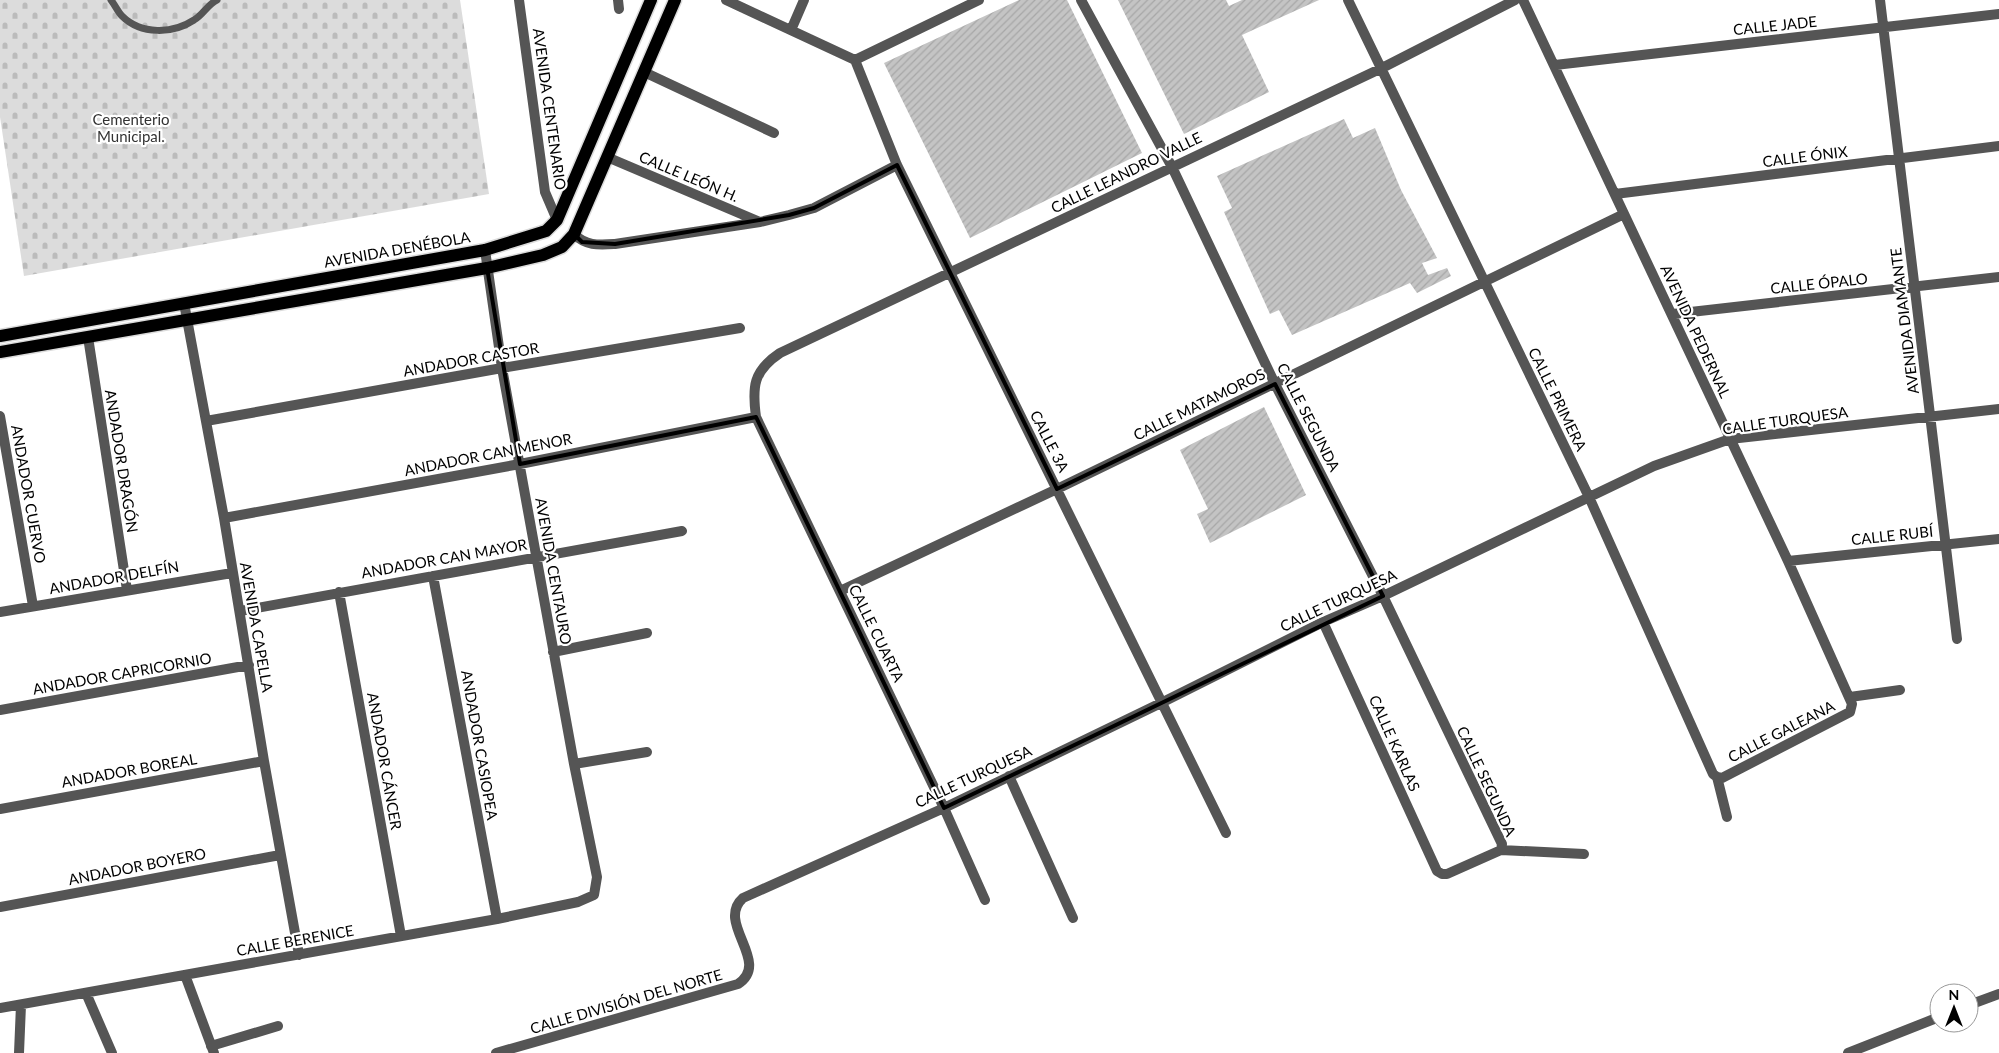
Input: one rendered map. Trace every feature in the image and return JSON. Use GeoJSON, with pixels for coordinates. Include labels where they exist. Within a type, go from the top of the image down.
{"type":"FeatureCollection","features":[{"type":"Feature","properties":{"kind":"main road","name":"AVENIDA DENÉBOLA"},"geometry":{"type":"LineString","coordinates":[[0,336],[485,250],[546,232],[556,220],[651,0]]}},
{"type":"Feature","properties":{"kind":"main road"},"geometry":{"type":"LineString","coordinates":[[0,352],[487,268],[543,255],[562,247],[574,234],[675,0]]}},
{"type":"Feature","properties":{"kind":"main road"},"geometry":{"type":"LineString","coordinates":[[345,275],[348,292]]}},
{"type":"Feature","properties":{"kind":"street","name":"AVENIDA CENTENARIO"},"geometry":{"type":"LineString","coordinates":[[519,0],[545,192],[556,220]]}},
{"type":"Feature","properties":{"kind":"street"},"geometry":{"type":"LineString","coordinates":[[726,0],[855,60],[979,0]]}},
{"type":"Feature","properties":{"kind":"street"},"geometry":{"type":"LineString","coordinates":[[791,30],[804,0]]}},
{"type":"Feature","properties":{"kind":"street","name":"CALLE SEGUNDA"},"geometry":{"type":"LineString","coordinates":[[1081,0],[1172,167],[1274,384],[1383,596],[1502,844],[1501,850]]}},
{"type":"Feature","properties":{"kind":"street","name":"CALLE PRIMERA"},"geometry":{"type":"LineString","coordinates":[[1348,0],[1590,496],[1713,774],[1717,777],[1726,817]]}},
{"type":"Feature","properties":{"kind":"street","name":"CALLE LEANDRO VALLE"},"geometry":{"type":"LineString","coordinates":[[757,378],[766,362],[780,353],[1382,68],[1515,0]]}},
{"type":"Feature","properties":{"kind":"street","name":"AVENIDA PEDERNAL"},"geometry":{"type":"LineString","coordinates":[[1523,0],[1673,314],[1851,700]]}},
{"type":"Feature","properties":{"kind":"street","name":"AVENIDA DIAMANTE"},"geometry":{"type":"LineString","coordinates":[[1880,0],[1957,639]]}},
{"type":"Feature","properties":{"kind":"street","name":"CALLE JADE"},"geometry":{"type":"LineString","coordinates":[[1555,64],[1999,14]]}},
{"type":"Feature","properties":{"kind":"street","name":"CALLE 3A"},"geometry":{"type":"LineString","coordinates":[[855,60],[897,165],[949,274],[1058,489],[1161,704],[1226,833]]}},
{"type":"Feature","properties":{"kind":"street"},"geometry":{"type":"LineString","coordinates":[[644,72],[774,133]]}},
{"type":"Feature","properties":{"kind":"street","name":"CALLE ÓNIX"},"geometry":{"type":"LineString","coordinates":[[1615,194],[1999,146]]}},
{"type":"Feature","properties":{"kind":"street","name":"CALLE LEÓN H."},"geometry":{"type":"LineString","coordinates":[[607,158],[760,222]]}},
{"type":"Feature","properties":{"kind":"street"},"geometry":{"type":"LineString","coordinates":[[574,234],[582,242],[596,245],[614,244],[760,222],[814,208],[897,165]]}},
{"type":"Feature","properties":{"kind":"street","name":"CALLE MATAMOROS"},"geometry":{"type":"LineString","coordinates":[[840,591],[1058,489],[1624,214]]}},
{"type":"Feature","properties":{"kind":"street","name":"AVENIDA CENTAURO"},"geometry":{"type":"LineString","coordinates":[[485,250],[502,368],[553,652],[597,877],[594,895]]}},
{"type":"Feature","properties":{"kind":"street","name":"CALLE ÓPALO"},"geometry":{"type":"LineString","coordinates":[[1673,314],[1999,278]]}},
{"type":"Feature","properties":{"kind":"street","name":"AVENIDA CAPELLA"},"geometry":{"type":"LineString","coordinates":[[184,303],[224,518],[280,855],[299,955]]}},
{"type":"Feature","properties":{"kind":"street","name":"ANDADOR CASTOR"},"geometry":{"type":"LineString","coordinates":[[206,421],[740,328]]}},
{"type":"Feature","properties":{"kind":"street","name":"ANDADOR DRAGÓN"},"geometry":{"type":"LineString","coordinates":[[88,337],[127,590]]}},
{"type":"Feature","properties":{"kind":"street","name":"CALLE CUARTA"},"geometry":{"type":"LineString","coordinates":[[757,378],[754,396],[756,417],[944,808],[985,900]]}},
{"type":"Feature","properties":{"kind":"street","name":"CALLE TURQUESA"},"geometry":{"type":"LineString","coordinates":[[750,962],[736,923],[735,908],[742,898],[944,808],[1161,704],[1324,622],[1383,596],[1654,466],[1730,439],[1999,409]]}},
{"type":"Feature","properties":{"kind":"street","name":"ANDADOR CUERVO"},"geometry":{"type":"LineString","coordinates":[[0,416],[33,606]]}},
{"type":"Feature","properties":{"kind":"street","name":"ANDADOR CAN MENOR"},"geometry":{"type":"LineString","coordinates":[[224,518],[520,464],[756,417]]}},
{"type":"Feature","properties":{"kind":"street","name":"ANDADOR CAN MAYOR"},"geometry":{"type":"LineString","coordinates":[[240,611],[682,531]]}},
{"type":"Feature","properties":{"kind":"street","name":"CALLE RUBÍ"},"geometry":{"type":"LineString","coordinates":[[1788,560],[1999,539]]}},
{"type":"Feature","properties":{"kind":"street","name":"ANDADOR DELFÍN"},"geometry":{"type":"LineString","coordinates":[[0,612],[232,573]]}},
{"type":"Feature","properties":{"kind":"street","name":"ANDADOR CASIOPEA"},"geometry":{"type":"LineString","coordinates":[[433,576],[497,919]]}},
{"type":"Feature","properties":{"kind":"street","name":"ANDADOR CÁNCER"},"geometry":{"type":"LineString","coordinates":[[339,592],[401,936]]}},
{"type":"Feature","properties":{"kind":"street","name":"CALLE KARLAS"},"geometry":{"type":"LineString","coordinates":[[1324,622],[1437,872],[1447,874],[1501,850]]}},
{"type":"Feature","properties":{"kind":"street"},"geometry":{"type":"LineString","coordinates":[[553,652],[647,633]]}},
{"type":"Feature","properties":{"kind":"street","name":"ANDADOR CAPRICORNIO"},"geometry":{"type":"LineString","coordinates":[[0,710],[249,665]]}},
{"type":"Feature","properties":{"kind":"street","name":"CALLE GALEANA"},"geometry":{"type":"LineString","coordinates":[[1717,777],[1722,778],[1850,712],[1851,700],[1900,690]]}},
{"type":"Feature","properties":{"kind":"street"},"geometry":{"type":"LineString","coordinates":[[574,764],[647,752]]}},
{"type":"Feature","properties":{"kind":"street","name":"ANDADOR BOREAL"},"geometry":{"type":"LineString","coordinates":[[0,809],[264,761]]}},
{"type":"Feature","properties":{"kind":"street"},"geometry":{"type":"LineString","coordinates":[[1009,776],[1073,918]]}},
{"type":"Feature","properties":{"kind":"street"},"geometry":{"type":"LineString","coordinates":[[1501,850],[1584,854]]}},
{"type":"Feature","properties":{"kind":"street","name":"ANDADOR BOYERO"},"geometry":{"type":"LineString","coordinates":[[0,907],[280,855]]}},
{"type":"Feature","properties":{"kind":"street","name":"CALLE BERENICE"},"geometry":{"type":"LineString","coordinates":[[0,1008],[497,919],[578,902],[594,895]]}},
{"type":"Feature","properties":{"kind":"street","name":"CALLE DIVISIÓN DEL NORTE"},"geometry":{"type":"LineString","coordinates":[[496,1053],[728,988],[746,979],[750,962]]}},
{"type":"Feature","properties":{"kind":"street"},"geometry":{"type":"LineString","coordinates":[[186,975],[213,1049],[278,1026]]}},
{"type":"Feature","properties":{"kind":"street"},"geometry":{"type":"LineString","coordinates":[[86,993],[112,1053]]}},
{"type":"Feature","properties":{"kind":"street"},"geometry":{"type":"LineString","coordinates":[[1979,1001],[1999,994]]}},
{"type":"Feature","properties":{"kind":"street"},"geometry":{"type":"LineString","coordinates":[[19,1053],[21,1005]]}},
{"type":"Feature","properties":{"kind":"street"},"geometry":{"type":"LineString","coordinates":[[1848,1053],[1929,1021]]}},
{"type":"Feature","properties":{"kind":"lane"},"geometry":{"type":"LineString","coordinates":[[111,0],[122,17],[143,29],[155,32],[175,28],[194,21],[212,2],[218,0]]}},
{"type":"Feature","properties":{"kind":"highlighted area"},"geometry":{"type":"Polygon","coordinates":[[[897,165],[1057,489],[1275,384],[1383,596],[944,808],[756,417],[520,464],[487,268],[543,255],[562,247],[574,234],[582,242],[615,244],[789,215],[814,208],[897,165]]]}},
{"type":"Feature","properties":{"kind":"green space","name":"Cementerio Municipal."},"geometry":{"type":"Polygon","coordinates":[[[0,0],[460,0],[489,194],[24,276],[0,117],[0,0]]]}},
{"type":"Feature","properties":{"kind":"building"},"geometry":{"type":"Polygon","coordinates":[[[1019,0],[1067,0],[1142,153],[970,238],[884,63],[1019,0]]]}},
{"type":"Feature","properties":{"kind":"building"},"geometry":{"type":"Polygon","coordinates":[[[1118,0],[1226,0],[1229,6],[1242,0],[1319,0],[1242,35],[1269,92],[1184,134],[1118,0]]]}},
{"type":"Feature","properties":{"kind":"building"},"geometry":{"type":"Polygon","coordinates":[[[1344,119],[1353,138],[1375,128],[1401,190],[1437,258],[1422,263],[1428,275],[1447,268],[1451,276],[1417,293],[1410,283],[1292,335],[1279,310],[1270,314],[1224,212],[1232,208],[1217,176],[1344,119]]]}},
{"type":"Feature","properties":{"kind":"building"},"geometry":{"type":"Polygon","coordinates":[[[1264,407],[1306,495],[1210,543],[1197,514],[1208,509],[1180,450],[1264,407]]]}}]}
